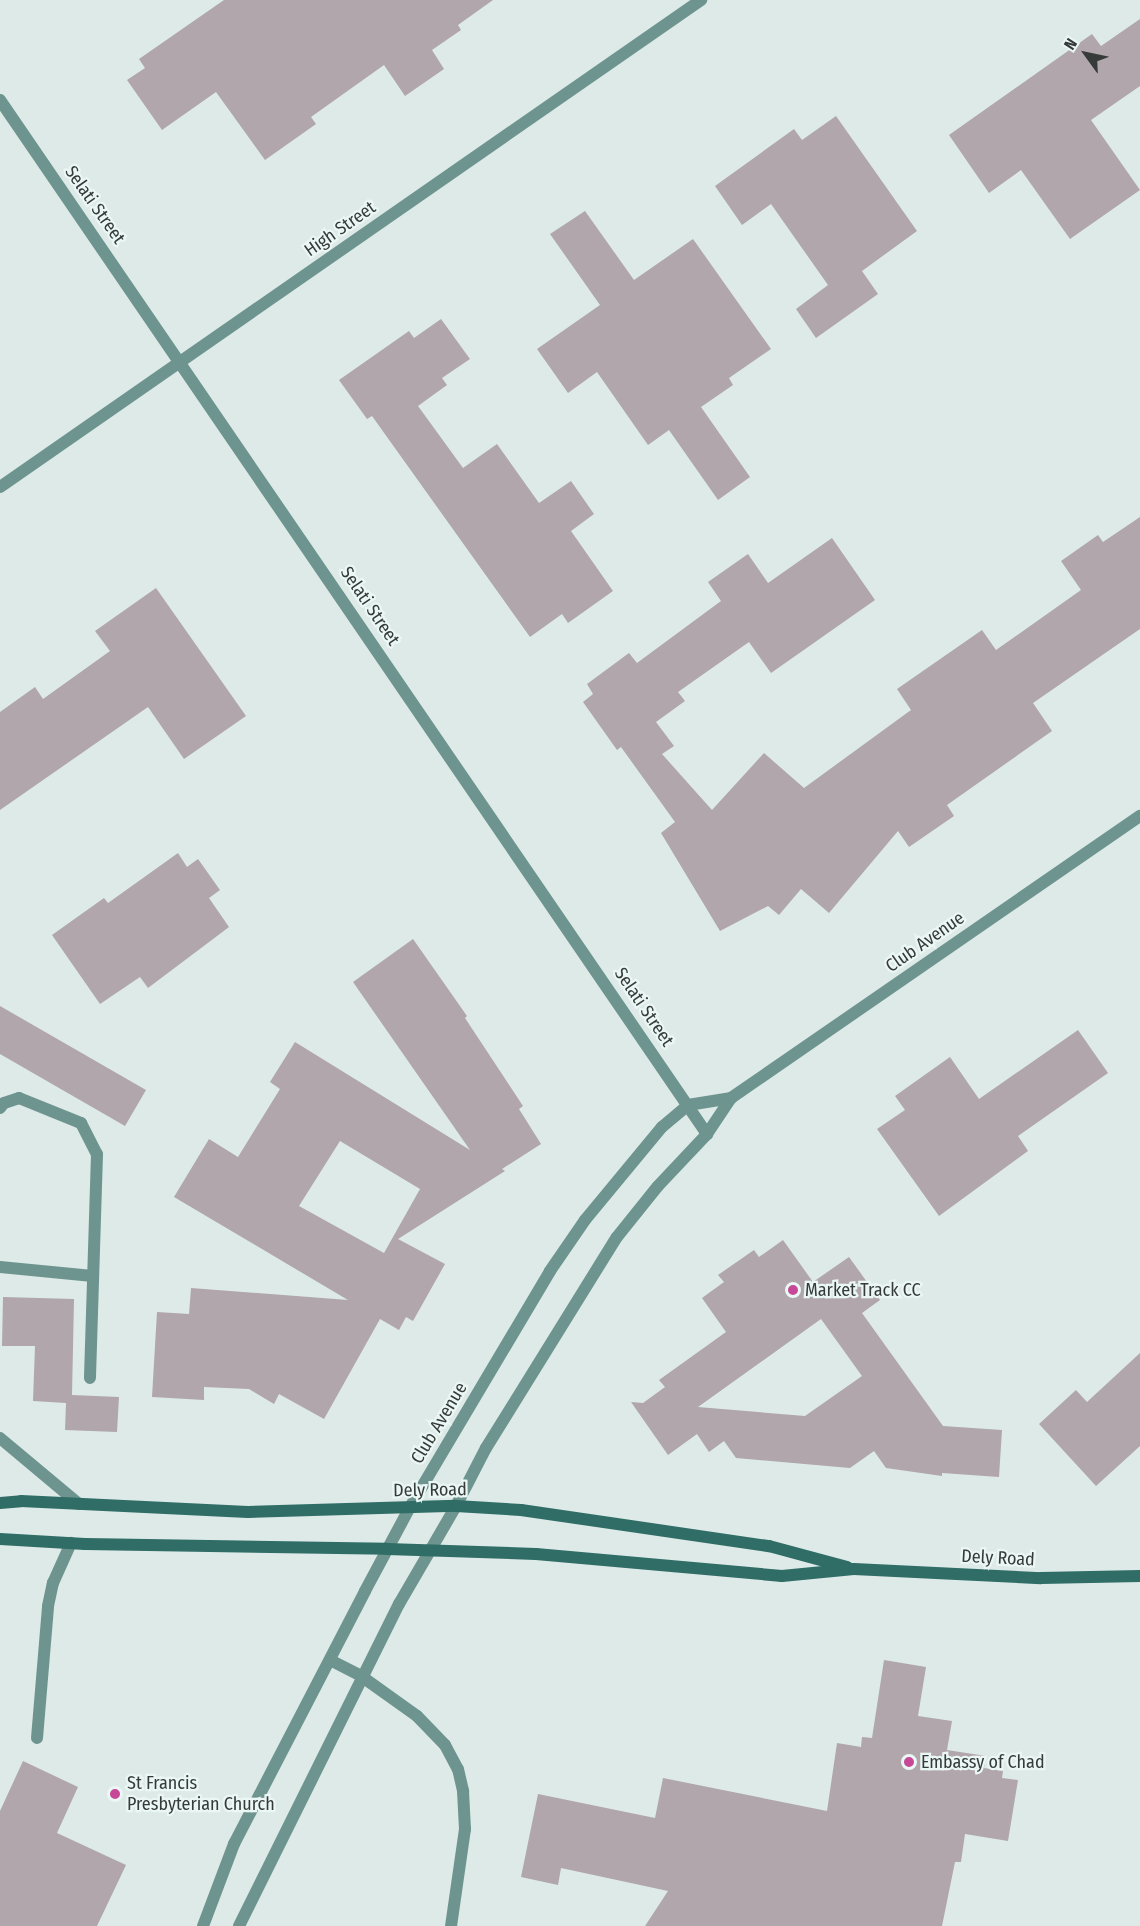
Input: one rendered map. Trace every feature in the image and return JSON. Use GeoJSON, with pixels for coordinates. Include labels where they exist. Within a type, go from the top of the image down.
{"type":"FeatureCollection","features":[{"type":"Feature","properties":{"kind":"street","name":"High Street"},"geometry":{"type":"LineString","coordinates":[[0,487],[701,0]]}},
{"type":"Feature","properties":{"kind":"street","name":"Selati Street"},"geometry":{"type":"LineString","coordinates":[[0,100],[707,1134]]}},
{"type":"Feature","properties":{"kind":"street","name":"Club Avenue"},"geometry":{"type":"LineString","coordinates":[[239,1926],[362,1676],[486,1448],[617,1237],[658,1186],[707,1134],[731,1098],[1140,816]]}},
{"type":"Feature","properties":{"kind":"street"},"geometry":{"type":"LineString","coordinates":[[0,1108],[4,1103],[19,1098],[81,1123],[98,1154],[90,1378]]}},
{"type":"Feature","properties":{"kind":"street","name":"Club Avenue"},"geometry":{"type":"LineString","coordinates":[[203,1926],[234,1844],[387,1549],[550,1271],[585,1220],[655,1135],[688,1105],[731,1098]]}},
{"type":"Feature","properties":{"kind":"street"},"geometry":{"type":"LineString","coordinates":[[0,1267],[93,1276]]}},
{"type":"Feature","properties":{"kind":"street"},"geometry":{"type":"LineString","coordinates":[[0,1438],[79,1504]]}},
{"type":"Feature","properties":{"kind":"street","name":"Dely Road"},"geometry":{"type":"LineString","coordinates":[[0,1503],[21,1501],[248,1512],[456,1506],[521,1510],[769,1546],[854,1569]]}},
{"type":"Feature","properties":{"kind":"street","name":"Dely Road"},"geometry":{"type":"LineString","coordinates":[[0,1539],[71,1544],[536,1554],[782,1576],[854,1569],[1041,1578],[1140,1576]]}},
{"type":"Feature","properties":{"kind":"street"},"geometry":{"type":"LineString","coordinates":[[37,1738],[48,1606],[53,1583],[71,1544]]}},
{"type":"Feature","properties":{"kind":"street"},"geometry":{"type":"LineString","coordinates":[[330,1660],[362,1676],[417,1716],[445,1745],[458,1769],[463,1791],[465,1829],[451,1926]]}},
{"type":"Feature","properties":{"kind":"building"},"geometry":{"type":"Polygon","coordinates":[[[224,0],[493,0],[458,25],[461,30],[432,50],[444,69],[405,96],[384,65],[311,117],[316,124],[265,160],[216,92],[162,130],[127,80],[145,68],[139,59],[224,0]]]}},
{"type":"Feature","properties":{"kind":"building"},"geometry":{"type":"Polygon","coordinates":[[[1140,19],[1140,86],[1091,120],[1140,190],[1070,239],[1021,170],[989,193],[949,135],[1092,34],[1101,46],[1140,19]]]}},
{"type":"Feature","properties":{"kind":"building"},"geometry":{"type":"Polygon","coordinates":[[[836,116],[917,231],[862,271],[878,294],[816,338],[796,309],[828,285],[771,204],[742,225],[715,186],[794,129],[802,140],[836,116]]]}},
{"type":"Feature","properties":{"kind":"building"},"geometry":{"type":"Polygon","coordinates":[[[585,211],[634,280],[693,239],[771,349],[729,378],[733,385],[701,407],[750,477],[718,500],[669,430],[648,445],[597,372],[568,393],[537,349],[600,305],[550,234],[585,211]]]}},
{"type":"Feature","properties":{"kind":"building"},"geometry":{"type":"Polygon","coordinates":[[[441,319],[470,359],[442,378],[447,385],[418,406],[463,468],[497,444],[539,503],[571,481],[594,514],[571,531],[613,591],[568,623],[562,614],[530,637],[372,416],[367,419],[339,380],[409,331],[414,338],[441,319]]]}},
{"type":"Feature","properties":{"kind":"building"},"geometry":{"type":"Polygon","coordinates":[[[1140,517],[1140,629],[1033,703],[1052,731],[947,805],[954,816],[909,847],[898,831],[829,913],[801,889],[779,915],[768,906],[720,931],[661,833],[675,822],[621,747],[617,750],[583,702],[593,694],[587,684],[629,653],[637,663],[721,601],[708,582],[748,554],[768,583],[832,538],[875,600],[771,673],[749,642],[678,692],[685,701],[656,722],[674,746],[662,754],[712,810],[764,753],[804,788],[911,710],[897,689],[982,630],[996,650],[1081,590],[1061,561],[1098,535],[1103,542],[1140,517]]]}},
{"type":"Feature","properties":{"kind":"building"},"geometry":{"type":"Polygon","coordinates":[[[156,588],[246,716],[184,759],[148,707],[0,810],[0,712],[35,687],[43,699],[110,651],[95,631],[156,588]]]}},
{"type":"Feature","properties":{"kind":"building"},"geometry":{"type":"Polygon","coordinates":[[[178,853],[187,867],[198,859],[220,890],[209,898],[229,927],[148,988],[140,977],[100,1004],[52,935],[104,898],[108,903],[178,853]]]}},
{"type":"Feature","properties":{"kind":"building"},"geometry":{"type":"Polygon","coordinates":[[[413,939],[467,1016],[465,1018],[523,1106],[519,1109],[541,1144],[502,1169],[505,1171],[398,1239],[445,1264],[413,1321],[406,1317],[399,1330],[380,1319],[324,1419],[279,1394],[274,1404],[249,1389],[204,1387],[204,1400],[152,1397],[157,1312],[189,1314],[191,1288],[348,1300],[174,1197],[209,1139],[238,1157],[280,1089],[270,1082],[295,1042],[470,1150],[353,982],[413,939]],[[340,1141],[299,1206],[384,1253],[420,1189],[340,1141]]]}},
{"type":"Feature","properties":{"kind":"building"},"geometry":{"type":"Polygon","coordinates":[[[0,1006],[146,1090],[125,1126],[0,1054],[0,1006]]]}},
{"type":"Feature","properties":{"kind":"building"},"geometry":{"type":"Polygon","coordinates":[[[1078,1030],[1108,1073],[1018,1136],[1028,1151],[939,1216],[877,1129],[905,1110],[895,1096],[950,1057],[979,1099],[1078,1030]]]}},
{"type":"Feature","properties":{"kind":"building"},"geometry":{"type":"Polygon","coordinates":[[[783,1240],[813,1282],[849,1257],[880,1300],[862,1313],[943,1426],[1002,1430],[999,1477],[942,1473],[942,1476],[886,1468],[874,1451],[850,1468],[736,1458],[724,1441],[709,1452],[697,1434],[668,1455],[631,1402],[643,1403],[665,1387],[659,1380],[726,1332],[702,1298],[724,1282],[718,1275],[754,1250],[759,1257],[783,1240]],[[821,1319],[698,1407],[805,1416],[862,1376],[821,1319]]]}},
{"type":"Feature","properties":{"kind":"building"},"geometry":{"type":"Polygon","coordinates":[[[3,1297],[74,1299],[72,1395],[119,1397],[117,1432],[65,1430],[66,1403],[33,1401],[35,1346],[2,1346],[3,1297]]]}},
{"type":"Feature","properties":{"kind":"building"},"geometry":{"type":"Polygon","coordinates":[[[1140,1353],[1140,1446],[1096,1486],[1039,1424],[1076,1390],[1087,1402],[1140,1353]]]}},
{"type":"Feature","properties":{"kind":"building"},"geometry":{"type":"Polygon","coordinates":[[[884,1660],[926,1667],[918,1716],[952,1721],[947,1750],[986,1756],[984,1768],[1003,1771],[1002,1778],[1018,1780],[1008,1841],[965,1834],[961,1862],[955,1862],[942,1926],[645,1926],[668,1891],[561,1868],[558,1885],[521,1877],[538,1794],[655,1818],[663,1778],[827,1811],[837,1743],[861,1747],[862,1737],[872,1738],[884,1660]]]}},
{"type":"Feature","properties":{"kind":"building"},"geometry":{"type":"Polygon","coordinates":[[[23,1761],[78,1787],[57,1833],[126,1865],[97,1926],[0,1926],[0,1811],[23,1761]]]}},
{"type":"Feature","properties":{"kind":"place","name":"Market Track CC"},"geometry":{"type":"Point","coordinates":[793,1290]}},
{"type":"Feature","properties":{"kind":"place","name":"Embassy of Chad"},"geometry":{"type":"Point","coordinates":[909,1762]}},
{"type":"Feature","properties":{"kind":"place","name":"St Francis Presbyterian Church"},"geometry":{"type":"Point","coordinates":[115,1794]}}]}
